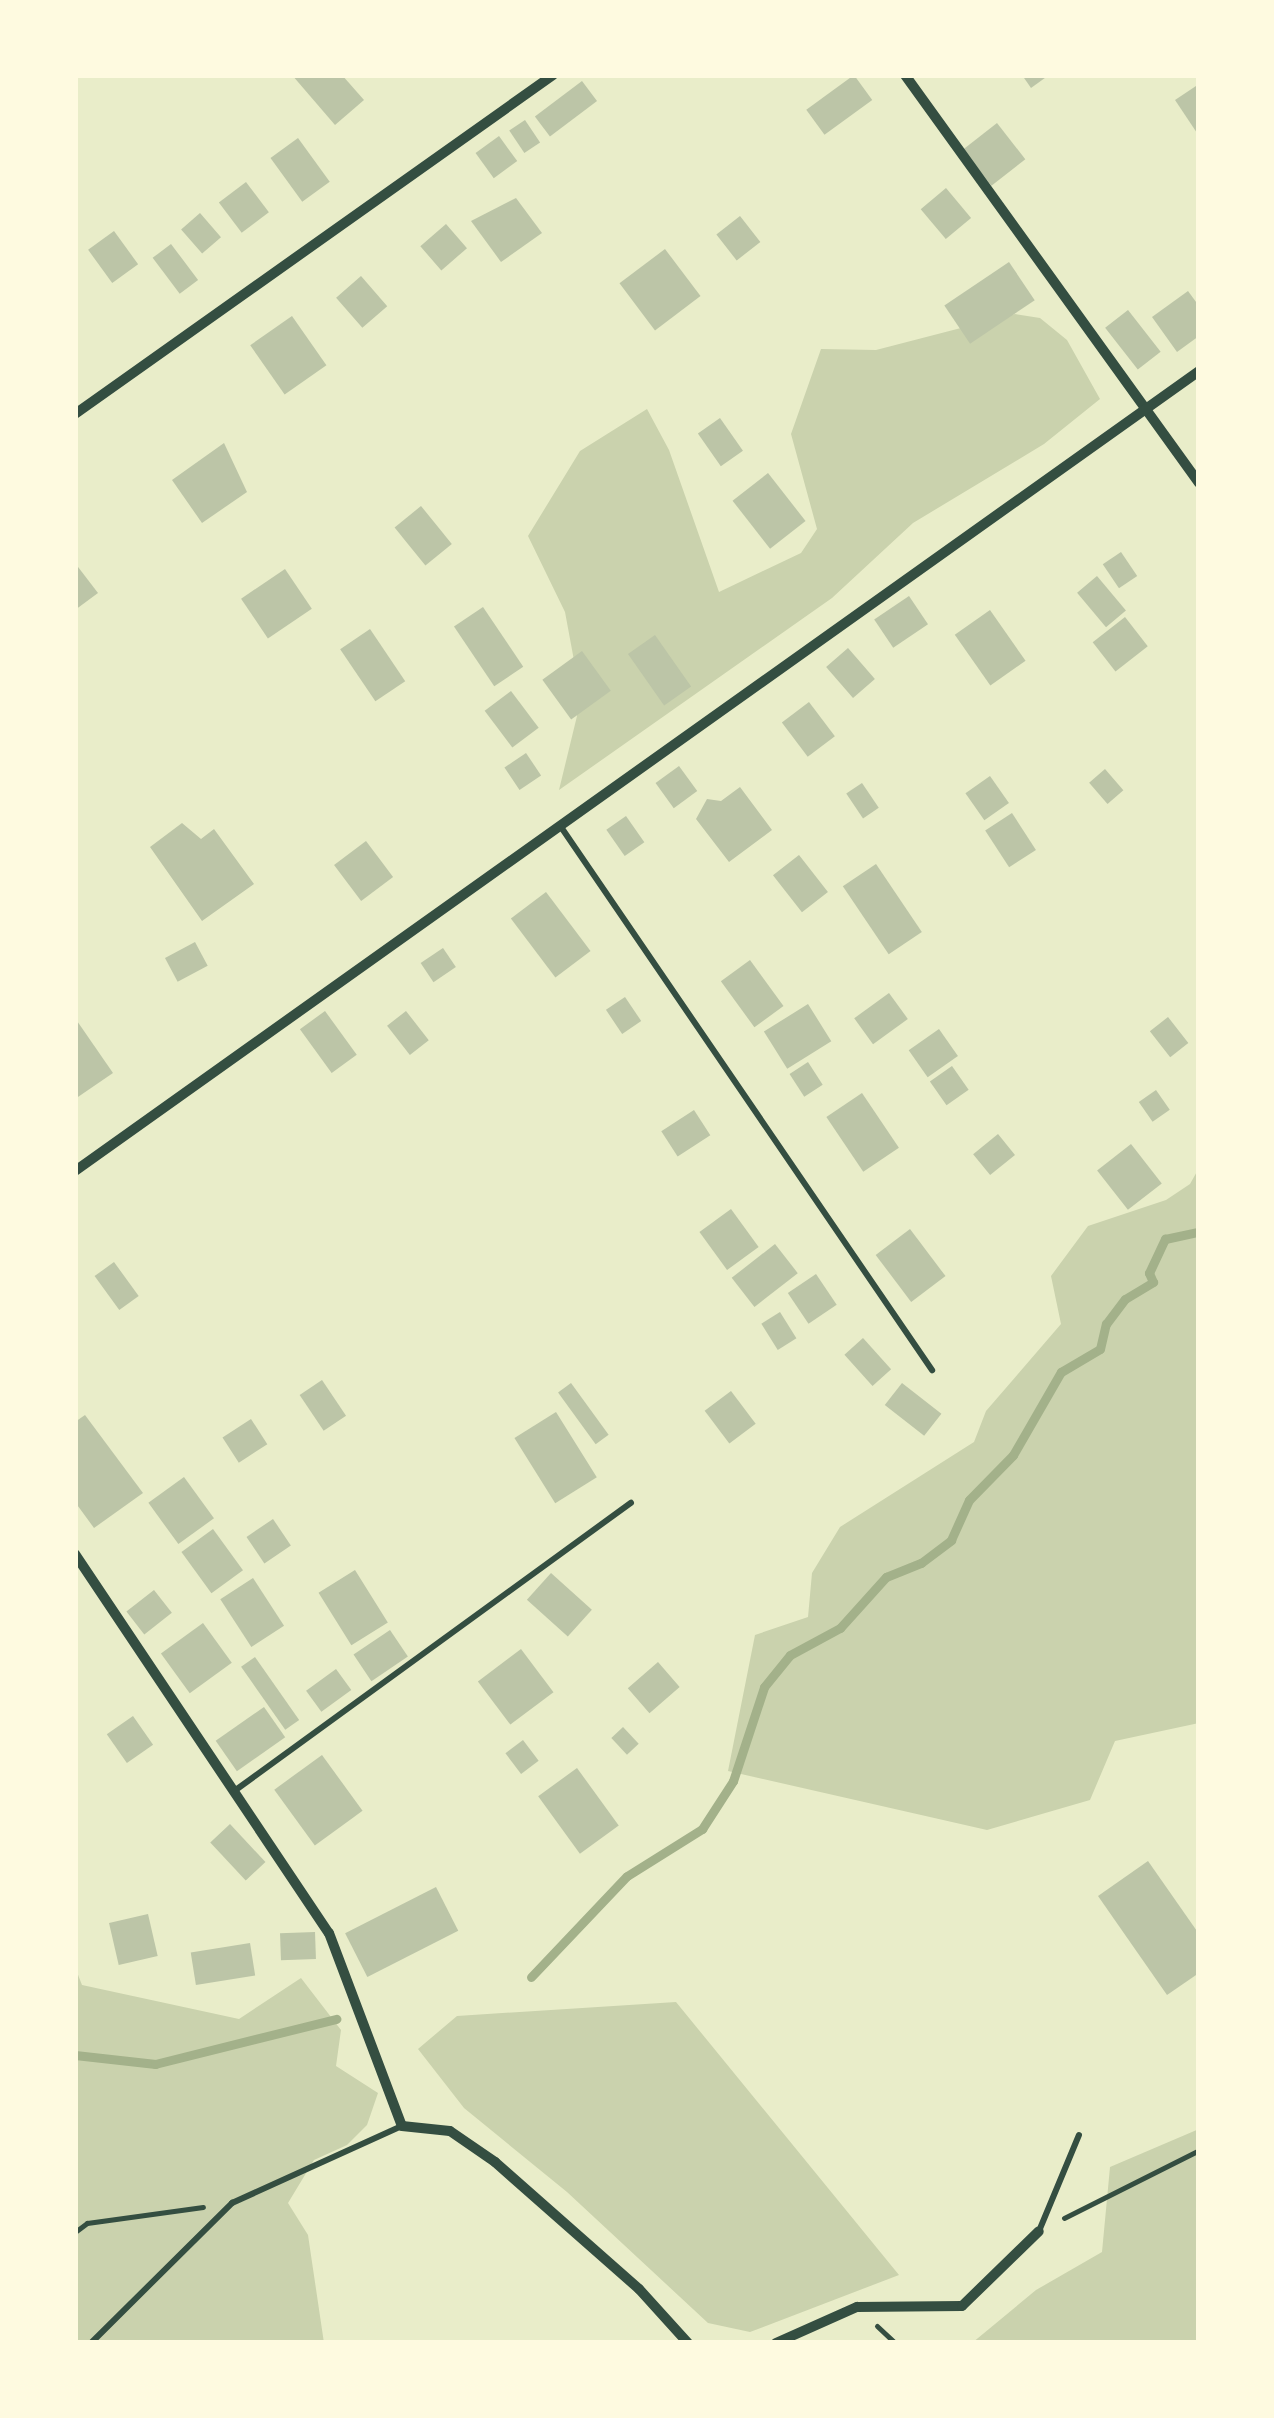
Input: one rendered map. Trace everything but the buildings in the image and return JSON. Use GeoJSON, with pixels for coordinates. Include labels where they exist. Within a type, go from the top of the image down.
{"type":"FeatureCollection","features":[{"type":"Feature","properties":{"kind":"street"},"geometry":{"type":"LineString","coordinates":[[75,414],[554,75]]}},
{"type":"Feature","properties":{"kind":"street"},"geometry":{"type":"LineString","coordinates":[[905,75],[1199,483]]}},
{"type":"Feature","properties":{"kind":"street"},"geometry":{"type":"LineString","coordinates":[[75,1172],[1199,371]]}},
{"type":"Feature","properties":{"kind":"street"},"geometry":{"type":"LineString","coordinates":[[75,1554],[237,1788],[329,1932],[402,2126],[450,2132],[495,2162],[639,2289],[688,2343]]}},
{"type":"Feature","properties":{"kind":"street"},"geometry":{"type":"LineString","coordinates":[[776,2343],[858,2306],[962,2306],[1039,2231]]}},
{"type":"Feature","properties":{"kind":"lane"},"geometry":{"type":"LineString","coordinates":[[561,826],[932,1370]]}},
{"type":"Feature","properties":{"kind":"lane"},"geometry":{"type":"LineString","coordinates":[[237,1788],[631,1503]]}},
{"type":"Feature","properties":{"kind":"lane"},"geometry":{"type":"LineString","coordinates":[[92,2343],[232,2203],[402,2126]]}},
{"type":"Feature","properties":{"kind":"lane"},"geometry":{"type":"LineString","coordinates":[[1039,2231],[1080,2135]]}},
{"type":"Feature","properties":{"kind":"path"},"geometry":{"type":"LineString","coordinates":[[1039,2231],[1186,2151],[1199,2150]]}},
{"type":"Feature","properties":{"kind":"path"},"geometry":{"type":"LineString","coordinates":[[75,2232],[87,2224],[232,2203]]}},
{"type":"Feature","properties":{"kind":"green space"},"geometry":{"type":"Polygon","coordinates":[[[1015,314],[1040,318],[1067,340],[1100,399],[1044,444],[913,523],[832,598],[559,790],[577,716],[578,682],[565,612],[528,536],[580,451],[647,409],[669,450],[719,592],[801,553],[817,529],[791,434],[821,349],[876,350],[1015,314]]]}},
{"type":"Feature","properties":{"kind":"green space"},"geometry":{"type":"Polygon","coordinates":[[[1199,1168],[1199,1723],[1115,1741],[1090,1800],[987,1830],[728,1771],[755,1635],[808,1617],[812,1573],[840,1527],[974,1442],[986,1411],[1061,1324],[1051,1276],[1088,1226],[1166,1200],[1190,1184],[1199,1168]]]}},
{"type":"Feature","properties":{"kind":"green space"},"geometry":{"type":"Polygon","coordinates":[[[75,1967],[82,1985],[239,2019],[301,1978],[341,2030],[336,2066],[378,2093],[367,2125],[347,2145],[314,2160],[288,2203],[308,2235],[324,2343],[75,2343],[75,1967]]]}},
{"type":"Feature","properties":{"kind":"green space"},"geometry":{"type":"Polygon","coordinates":[[[676,2002],[899,2275],[750,2332],[708,2323],[567,2192],[464,2108],[418,2049],[457,2016],[676,2002]]]}},
{"type":"Feature","properties":{"kind":"green space"},"geometry":{"type":"Polygon","coordinates":[[[1199,2129],[1199,2343],[972,2343],[1036,2290],[1102,2252],[1110,2167],[1199,2129]]]}},
{"type":"Feature","properties":{"kind":"waterway"},"geometry":{"type":"LineString","coordinates":[[531,1977],[627,1876],[702,1829],[733,1781],[764,1687],[790,1655],[840,1628],[886,1577],[921,1563],[951,1540],[969,1500],[1013,1455],[1061,1372],[1100,1349],[1106,1324],[1125,1299],[1153,1282],[1149,1273],[1165,1239],[1199,1232]]}},
{"type":"Feature","properties":{"kind":"waterway"},"geometry":{"type":"LineString","coordinates":[[75,2055],[155,2064],[336,2019]]}}]}
